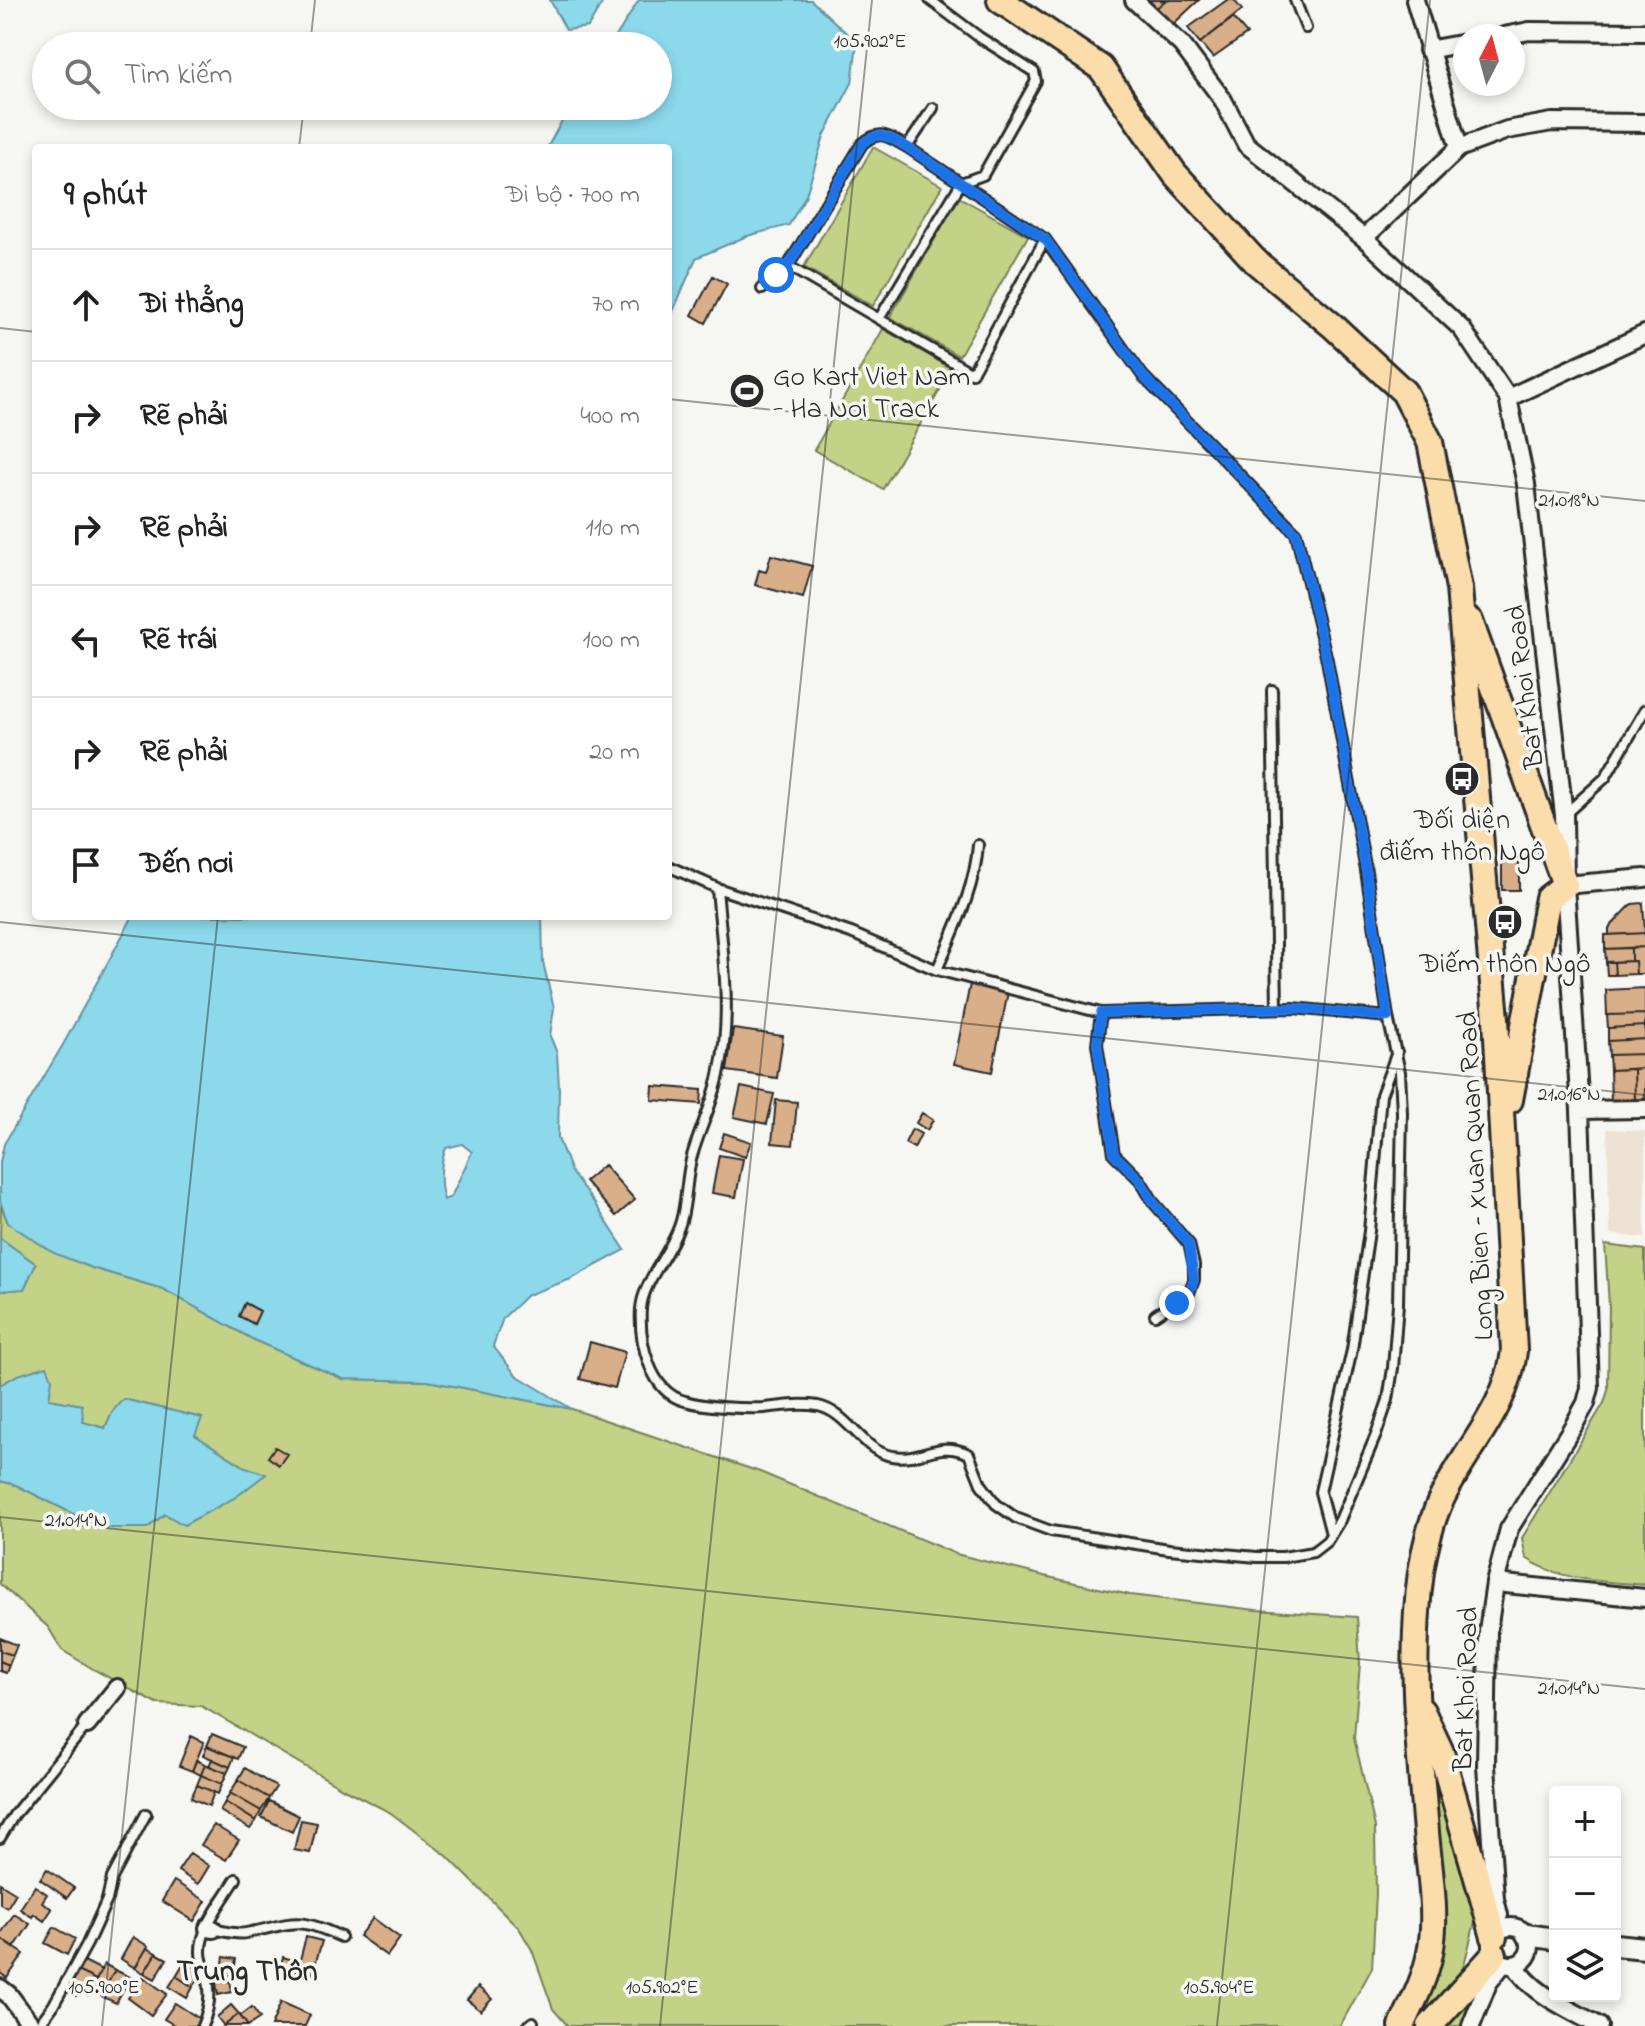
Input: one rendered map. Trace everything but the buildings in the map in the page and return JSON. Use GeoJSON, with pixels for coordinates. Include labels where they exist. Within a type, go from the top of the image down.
{"type":"FeatureCollection","features":[{"type":"Feature","properties":{"kind":"main road","name":"Long Bien – Xuan Quan Road"},"geometry":{"type":"LineString","coordinates":[[1000,0],[1101,68],[1175,174],[1256,262],[1333,326],[1404,392],[1430,442],[1459,588],[1504,1134],[1514,1351],[1512,1370],[1484,1430],[1440,1503],[1422,1568],[1414,1632],[1416,1697],[1433,1910],[1432,1937],[1420,1988],[1402,2026]]}},
{"type":"Feature","properties":{"kind":"main road"},"geometry":{"type":"LineString","coordinates":[[1459,588],[1565,885],[1548,898],[1504,1134]]}},
{"type":"Feature","properties":{"kind":"main road"},"geometry":{"type":"LineString","coordinates":[[1416,1697],[1441,1752],[1502,1950],[1430,2026]]}},
{"type":"Feature","properties":{"kind":"street","name":"Bat Khoi Road"},"geometry":{"type":"LineString","coordinates":[[1134,0],[1182,45],[1223,100],[1246,144],[1364,238],[1462,329],[1508,398],[1526,484],[1564,815],[1565,885],[1580,1110],[1590,1388],[1574,1425],[1509,1529],[1495,1583],[1488,1631],[1486,1766],[1495,1899],[1502,1950]]}},
{"type":"Feature","properties":{"kind":"street"},"geometry":{"type":"LineString","coordinates":[[1415,0],[1459,148]]}},
{"type":"Feature","properties":{"kind":"street"},"geometry":{"type":"LineString","coordinates":[[1525,32],[1645,32]]}},
{"type":"Feature","properties":{"kind":"street"},"geometry":{"type":"LineString","coordinates":[[1428,50],[1453,45]]}},
{"type":"Feature","properties":{"kind":"street"},"geometry":{"type":"LineString","coordinates":[[1364,238],[1459,148],[1507,130],[1552,122],[1645,123]]}},
{"type":"Feature","properties":{"kind":"street"},"geometry":{"type":"LineString","coordinates":[[1508,398],[1645,334]]}},
{"type":"Feature","properties":{"kind":"street"},"geometry":{"type":"LineString","coordinates":[[1565,885],[1645,878]]}},
{"type":"Feature","properties":{"kind":"street"},"geometry":{"type":"LineString","coordinates":[[1580,1110],[1645,1109]]}},
{"type":"Feature","properties":{"kind":"street"},"geometry":{"type":"LineString","coordinates":[[1495,1583],[1645,1598]]}},
{"type":"Feature","properties":{"kind":"street"},"geometry":{"type":"LineString","coordinates":[[87,1725],[117,1688]]}},
{"type":"Feature","properties":{"kind":"street"},"geometry":{"type":"LineString","coordinates":[[1471,2026],[1502,1950],[1519,1928],[1527,1935],[1531,1946],[1529,1954],[1502,1950]]}},
{"type":"Feature","properties":{"kind":"street"},"geometry":{"type":"LineString","coordinates":[[1527,1935],[1549,1938]]}},
{"type":"Feature","properties":{"kind":"street"},"geometry":{"type":"LineString","coordinates":[[1621,1946],[1645,1948]]}},
{"type":"Feature","properties":{"kind":"street"},"geometry":{"type":"LineString","coordinates":[[1502,1950],[1522,1977],[1540,1992],[1599,2026]]}},
{"type":"Feature","properties":{"kind":"street"},"geometry":{"type":"LineString","coordinates":[[0,1988],[35,2026]]}},
{"type":"Feature","properties":{"kind":"lane"},"geometry":{"type":"LineString","coordinates":[[879,319],[961,183],[983,175],[1036,81],[1034,72],[979,37],[930,0]]}},
{"type":"Feature","properties":{"kind":"lane"},"geometry":{"type":"LineString","coordinates":[[1295,0],[1306,28]]}},
{"type":"Feature","properties":{"kind":"lane"},"geometry":{"type":"LineString","coordinates":[[907,147],[933,108]]}},
{"type":"Feature","properties":{"kind":"lane"},"geometry":{"type":"LineString","coordinates":[[717,888],[727,976],[720,1072],[712,1104],[692,1157],[685,1209],[678,1234],[645,1292],[641,1306],[643,1346],[654,1374],[665,1389],[683,1401],[760,1408],[801,1404],[828,1409],[878,1451],[890,1456],[906,1457],[945,1447],[959,1449],[969,1454],[981,1484],[996,1504],[1016,1518],[1051,1531],[1169,1549],[1257,1557],[1313,1552],[1327,1541],[1340,1520],[1388,1400],[1398,1304],[1402,1113],[1397,1051],[1388,1017],[1366,871],[1327,660],[1296,533],[1143,376],[1045,239],[883,134],[871,136],[862,144],[788,266],[766,282],[762,289]]}},
{"type":"Feature","properties":{"kind":"lane"},"geometry":{"type":"LineString","coordinates":[[788,266],[972,373],[1045,239]]}},
{"type":"Feature","properties":{"kind":"lane"},"geometry":{"type":"LineString","coordinates":[[1272,690],[1277,1008]]}},
{"type":"Feature","properties":{"kind":"lane"},"geometry":{"type":"LineString","coordinates":[[1564,815],[1605,778],[1645,710]]}},
{"type":"Feature","properties":{"kind":"lane"},"geometry":{"type":"LineString","coordinates":[[937,970],[972,880],[978,845]]}},
{"type":"Feature","properties":{"kind":"lane"},"geometry":{"type":"LineString","coordinates":[[672,868],[717,888],[851,933],[937,970],[1101,1013],[1277,1008],[1388,1017]]}},
{"type":"Feature","properties":{"kind":"lane"},"geometry":{"type":"LineString","coordinates":[[1101,1013],[1097,1044],[1114,1154],[1140,1180],[1154,1203],[1189,1244],[1194,1265],[1194,1280],[1189,1293],[1155,1315]]}},
{"type":"Feature","properties":{"kind":"lane"},"geometry":{"type":"LineString","coordinates":[[1331,1534],[1320,1492],[1352,1350],[1369,1231],[1381,1095],[1397,1051]]}},
{"type":"Feature","properties":{"kind":"lane"},"geometry":{"type":"LineString","coordinates":[[0,1838],[14,1815],[87,1725]]}},
{"type":"Feature","properties":{"kind":"lane"},"geometry":{"type":"LineString","coordinates":[[35,2026],[53,2006],[87,1944],[107,1900],[112,1878],[146,1814]]}},
{"type":"Feature","properties":{"kind":"lane"},"geometry":{"type":"LineString","coordinates":[[202,2026],[209,2000],[200,1952],[236,1879]]}},
{"type":"Feature","properties":{"kind":"lane"},"geometry":{"type":"LineString","coordinates":[[211,1929],[243,1934],[293,1922],[312,1924],[341,1937]]}},
{"type":"Feature","properties":{"kind":"shaded area"},"geometry":{"type":"Polygon","coordinates":[[[1607,1129],[1645,1131],[1645,1238],[1610,1234],[1607,1129]]]}},
{"type":"Feature","properties":{"kind":"green space"},"geometry":{"type":"Polygon","coordinates":[[[873,147],[942,186],[873,306],[804,267],[873,147]]]}},
{"type":"Feature","properties":{"kind":"green space"},"geometry":{"type":"Polygon","coordinates":[[[959,197],[1028,236],[959,356],[890,317],[959,197]]]}},
{"type":"Feature","properties":{"kind":"green space"},"geometry":{"type":"Polygon","coordinates":[[[883,329],[952,369],[883,489],[814,450],[883,329]]]}},
{"type":"Feature","properties":{"kind":"green space"},"geometry":{"type":"Polygon","coordinates":[[[1,1205],[8,1223],[92,1268],[163,1289],[256,1341],[343,1379],[428,1381],[572,1409],[760,1472],[956,1554],[1044,1576],[1130,1595],[1256,1610],[1357,1617],[1360,1663],[1354,1738],[1375,1827],[1376,1894],[1372,1968],[1340,2026],[568,2026],[553,2009],[532,1950],[519,1928],[447,1856],[391,1813],[201,1706],[157,1704],[93,1669],[62,1650],[48,1627],[0,1584],[0,1481],[16,1485],[101,1528],[147,1528],[165,1514],[184,1524],[265,1474],[245,1467],[194,1435],[202,1418],[123,1399],[112,1412],[105,1428],[82,1422],[82,1405],[49,1399],[18,1375],[0,1385],[0,1291],[7,1291],[36,1264],[0,1238],[1,1205]]]}},
{"type":"Feature","properties":{"kind":"green space"},"geometry":{"type":"Polygon","coordinates":[[[1605,1245],[1645,1250],[1645,1585],[1583,1579],[1554,1572],[1526,1558],[1522,1538],[1604,1403],[1608,1390],[1609,1305],[1605,1245]]]}},
{"type":"Feature","properties":{"kind":"green space"},"geometry":{"type":"Polygon","coordinates":[[[1429,1750],[1476,1918],[1459,1976],[1418,2026],[1408,2026],[1420,2000],[1429,1750]]]}},
{"type":"Feature","properties":{"kind":"green space"},"geometry":{"type":"Polygon","coordinates":[[[1477,1987],[1465,2026],[1443,2026],[1477,1987]]]}},
{"type":"Feature","properties":{"kind":"water"},"geometry":{"type":"Polygon","coordinates":[[[550,0],[604,0],[588,27],[566,30],[550,0]]]}},
{"type":"Feature","properties":{"kind":"water"},"geometry":{"type":"Polygon","coordinates":[[[639,0],[811,0],[857,43],[852,83],[824,136],[806,195],[789,225],[747,236],[696,258],[672,314],[672,144],[549,144],[562,120],[672,120],[672,32],[619,32],[639,0]]]}},
{"type":"Feature","properties":{"kind":"water"},"geometry":{"type":"Polygon","coordinates":[[[131,920],[542,920],[543,962],[554,1008],[550,1036],[557,1053],[558,1138],[571,1172],[625,1250],[571,1279],[527,1295],[503,1318],[493,1346],[516,1375],[572,1409],[428,1381],[343,1379],[256,1341],[163,1289],[54,1253],[8,1223],[0,1201],[0,1162],[4,1144],[64,1043],[131,920]],[[462,1144],[446,1148],[442,1160],[444,1200],[451,1197],[472,1152],[462,1144]]]}},
{"type":"Feature","properties":{"kind":"water"},"geometry":{"type":"Polygon","coordinates":[[[0,1238],[36,1264],[24,1289],[0,1291],[0,1238]]]}},
{"type":"Feature","properties":{"kind":"water"},"geometry":{"type":"Polygon","coordinates":[[[47,1366],[52,1379],[49,1399],[82,1405],[83,1422],[105,1428],[112,1412],[123,1399],[202,1418],[195,1435],[245,1467],[266,1474],[236,1497],[184,1525],[165,1514],[147,1528],[101,1528],[16,1485],[0,1481],[0,1385],[18,1375],[47,1366]]]}},
{"type":"Feature","properties":{"kind":"place","name":"Go Kart Viet Nam - Ha Noi Track"},"geometry":{"type":"Point","coordinates":[747,391]}},
{"type":"Feature","properties":{"kind":"place","name":"Đối diện điếm thôn Ngô"},"geometry":{"type":"Point","coordinates":[1462,779]}},
{"type":"Feature","properties":{"kind":"place","name":"Điếm thôn Ngô"},"geometry":{"type":"Point","coordinates":[1505,922]}},
{"type":"Feature","properties":{"kind":"district","name":"Trung Thôn"},"geometry":{"type":"Point","coordinates":[247,1970]}},
{"type":"Feature","properties":{"kind":"route"},"geometry":{"type":"LineString","coordinates":[[776,275],[788,266],[862,144],[871,136],[883,134],[1045,239],[1143,376],[1296,533],[1327,660],[1366,871],[1388,1017],[1293,1008],[1101,1013],[1097,1044],[1114,1154],[1140,1180],[1154,1203],[1189,1244],[1194,1280],[1189,1293],[1177,1303]]}}]}
